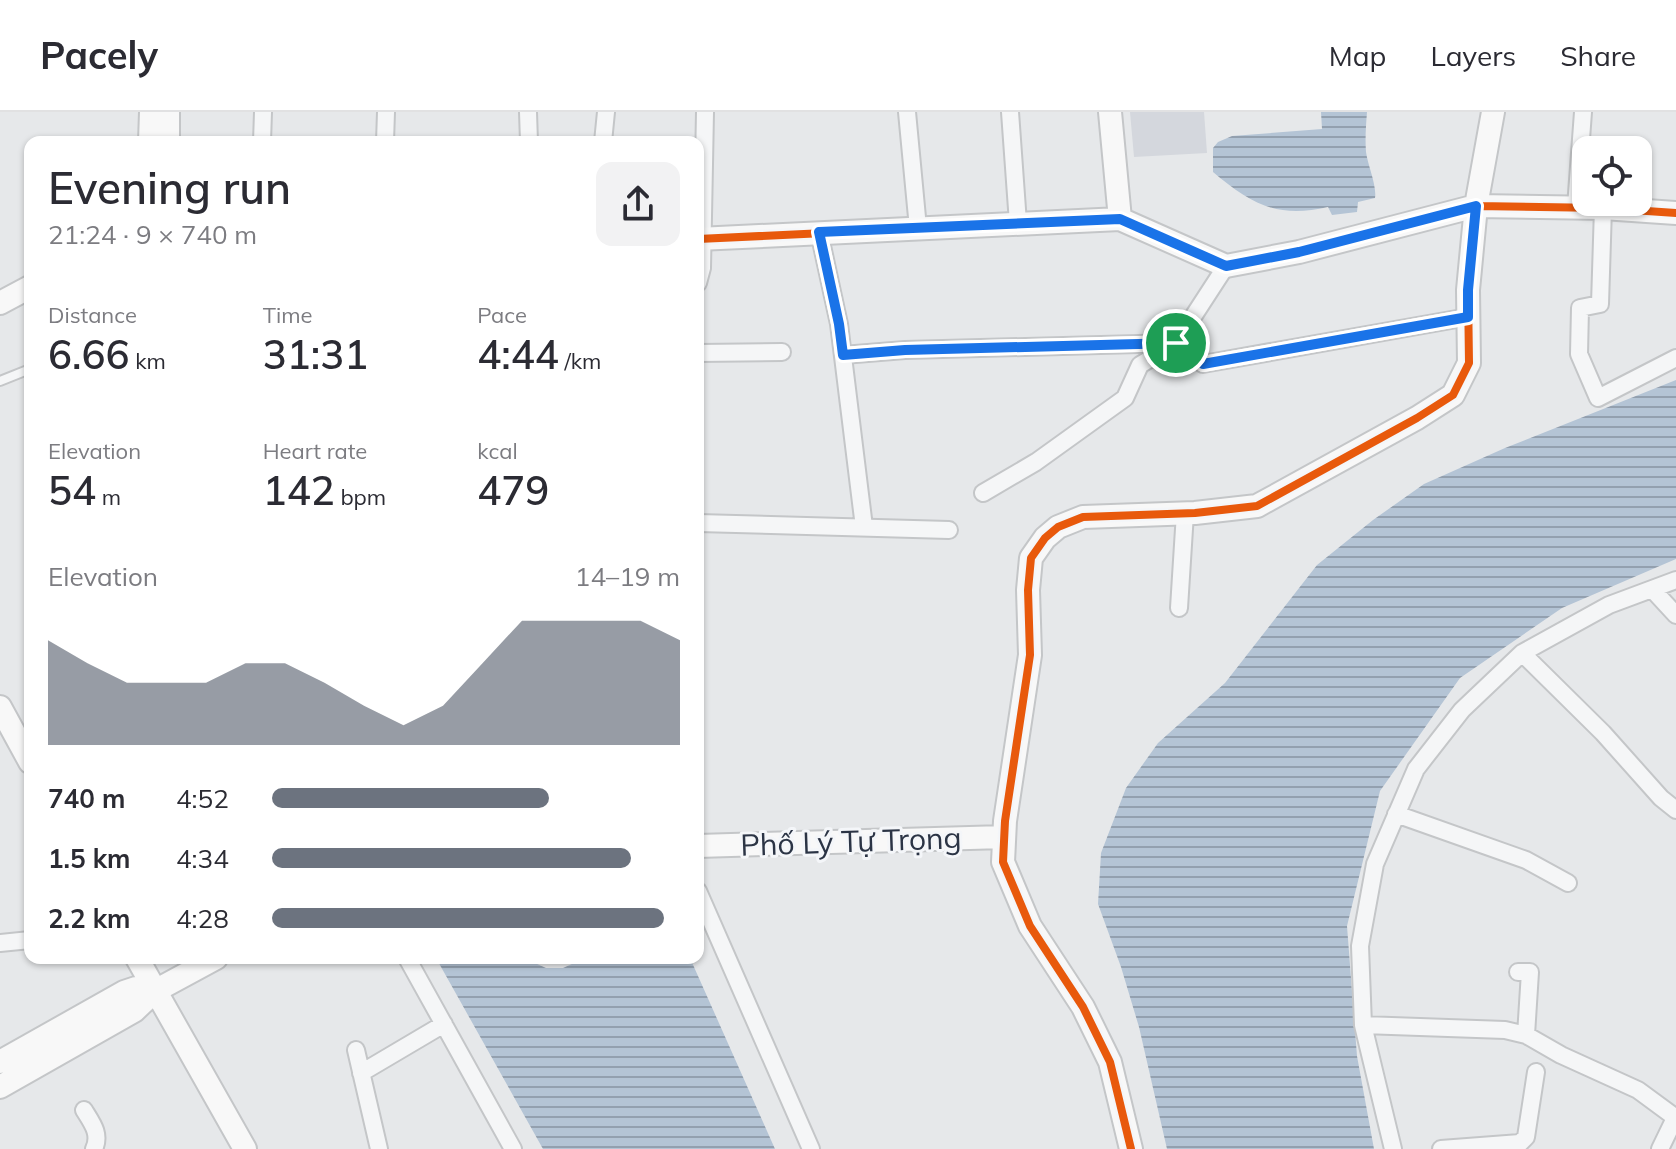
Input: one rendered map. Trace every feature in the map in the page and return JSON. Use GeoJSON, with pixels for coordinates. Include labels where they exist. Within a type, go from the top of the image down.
{"type":"FeatureCollection","features":[{"type":"Feature","properties":{"kind":"street"},"geometry":{"type":"LineString","coordinates":[[150,136],[151,112]]}},
{"type":"Feature","properties":{"kind":"street"},"geometry":{"type":"LineString","coordinates":[[168,112],[168,136]]}},
{"type":"Feature","properties":{"kind":"street"},"geometry":{"type":"LineString","coordinates":[[262,136],[263,112]]}},
{"type":"Feature","properties":{"kind":"street"},"geometry":{"type":"LineString","coordinates":[[385,136],[386,112]]}},
{"type":"Feature","properties":{"kind":"street"},"geometry":{"type":"LineString","coordinates":[[528,112],[529,136]]}},
{"type":"Feature","properties":{"kind":"street"},"geometry":{"type":"LineString","coordinates":[[604,136],[606,112]]}},
{"type":"Feature","properties":{"kind":"street"},"geometry":{"type":"LineString","coordinates":[[704,136],[705,112]]}},
{"type":"Feature","properties":{"kind":"street"},"geometry":{"type":"LineString","coordinates":[[907,112],[918,228]]}},
{"type":"Feature","properties":{"kind":"street"},"geometry":{"type":"LineString","coordinates":[[1010,112],[1018,223]]}},
{"type":"Feature","properties":{"kind":"street"},"geometry":{"type":"LineString","coordinates":[[1110,112],[1120,219]]}},
{"type":"Feature","properties":{"kind":"street"},"geometry":{"type":"LineString","coordinates":[[1131,1149],[1110,1062],[1083,1007],[1030,926],[1003,862],[1030,655],[1028,590],[1031,558],[1045,538],[1071,520],[1257,506],[1453,395],[1469,363],[1468,290],[1476,206],[1493,112]]}},
{"type":"Feature","properties":{"kind":"street"},"geometry":{"type":"LineString","coordinates":[[1581,136],[1583,112]]}},
{"type":"Feature","properties":{"kind":"street"},"geometry":{"type":"LineString","coordinates":[[704,238],[1120,219],[1226,266],[1299,252],[1476,206],[1572,207]]}},
{"type":"Feature","properties":{"kind":"street"},"geometry":{"type":"LineString","coordinates":[[1652,211],[1676,213]]}},
{"type":"Feature","properties":{"kind":"street"},"geometry":{"type":"LineString","coordinates":[[1603,216],[1600,304],[1580,308],[1579,354],[1598,398],[1676,358]]}},
{"type":"Feature","properties":{"kind":"street"},"geometry":{"type":"LineString","coordinates":[[819,232],[839,324],[864,527]]}},
{"type":"Feature","properties":{"kind":"street"},"geometry":{"type":"LineString","coordinates":[[983,493],[1036,462],[1125,398],[1140,365],[1176,343],[1226,266]]}},
{"type":"Feature","properties":{"kind":"street"},"geometry":{"type":"LineString","coordinates":[[0,303],[24,290]]}},
{"type":"Feature","properties":{"kind":"street"},"geometry":{"type":"LineString","coordinates":[[843,355],[905,350],[1176,343],[1203,364],[1468,317]]}},
{"type":"Feature","properties":{"kind":"street"},"geometry":{"type":"LineString","coordinates":[[704,353],[782,352]]}},
{"type":"Feature","properties":{"kind":"street"},"geometry":{"type":"LineString","coordinates":[[1179,608],[1185,513]]}},
{"type":"Feature","properties":{"kind":"street"},"geometry":{"type":"LineString","coordinates":[[704,523],[949,530]]}},
{"type":"Feature","properties":{"kind":"street"},"geometry":{"type":"LineString","coordinates":[[1393,1149],[1363,1025],[1360,946],[1375,864],[1416,769],[1462,710],[1522,653],[1609,605],[1676,580]]}},
{"type":"Feature","properties":{"kind":"street"},"geometry":{"type":"LineString","coordinates":[[1652,589],[1676,615]]}},
{"type":"Feature","properties":{"kind":"street"},"geometry":{"type":"LineString","coordinates":[[1522,653],[1676,810]]}},
{"type":"Feature","properties":{"kind":"street"},"geometry":{"type":"LineString","coordinates":[[0,707],[24,751]]}},
{"type":"Feature","properties":{"kind":"street"},"geometry":{"type":"LineString","coordinates":[[1396,814],[1526,860],[1568,883]]}},
{"type":"Feature","properties":{"kind":"street","name":"Phố Lý Tự Trọng"},"geometry":{"type":"LineString","coordinates":[[704,846],[1004,837]]}},
{"type":"Feature","properties":{"kind":"street"},"geometry":{"type":"LineString","coordinates":[[704,905],[811,1149]]}},
{"type":"Feature","properties":{"kind":"street"},"geometry":{"type":"LineString","coordinates":[[0,943],[24,941]]}},
{"type":"Feature","properties":{"kind":"street"},"geometry":{"type":"LineString","coordinates":[[140,964],[245,1149]]}},
{"type":"Feature","properties":{"kind":"street"},"geometry":{"type":"LineString","coordinates":[[153,964],[155,991]]}},
{"type":"Feature","properties":{"kind":"street"},"geometry":{"type":"LineString","coordinates":[[0,1087],[134,1011],[155,991],[205,964]]}},
{"type":"Feature","properties":{"kind":"street"},"geometry":{"type":"LineString","coordinates":[[410,964],[513,1149]]}},
{"type":"Feature","properties":{"kind":"street"},"geometry":{"type":"LineString","coordinates":[[1518,972],[1530,972],[1526,1035]]}},
{"type":"Feature","properties":{"kind":"street"},"geometry":{"type":"LineString","coordinates":[[0,1062],[124,992],[136,988],[155,991]]}},
{"type":"Feature","properties":{"kind":"street"},"geometry":{"type":"LineString","coordinates":[[361,1073],[444,1024]]}},
{"type":"Feature","properties":{"kind":"street"},"geometry":{"type":"LineString","coordinates":[[1363,1025],[1505,1030],[1526,1035],[1561,1055],[1638,1090],[1676,1118],[1660,1149]]}},
{"type":"Feature","properties":{"kind":"street"},"geometry":{"type":"LineString","coordinates":[[356,1050],[379,1149]]}},
{"type":"Feature","properties":{"kind":"street"},"geometry":{"type":"LineString","coordinates":[[1441,1149],[1520,1143],[1526,1137],[1536,1072]]}},
{"type":"Feature","properties":{"kind":"street"},"geometry":{"type":"LineString","coordinates":[[84,1110],[96,1131],[94,1149]]}},
{"type":"Feature","properties":{"kind":"lane"},"geometry":{"type":"LineString","coordinates":[[0,381],[24,371]]}},
{"type":"Feature","properties":{"kind":"shaded area"},"geometry":{"type":"Polygon","coordinates":[[[1130,112],[1204,112],[1207,153],[1134,157],[1130,112]]]}},
{"type":"Feature","properties":{"kind":"water"},"geometry":{"type":"Polygon","coordinates":[[[1321,112],[1367,112],[1366,152],[1375,198],[1358,202],[1357,212],[1332,215],[1328,207],[1280,210],[1240,193],[1213,172],[1213,148],[1218,142],[1232,136],[1322,129],[1321,112]]]}},
{"type":"Feature","properties":{"kind":"water"},"geometry":{"type":"Polygon","coordinates":[[[1676,380],[1676,559],[1562,608],[1460,678],[1380,791],[1347,926],[1357,1056],[1374,1149],[1167,1149],[1139,1027],[1098,904],[1101,853],[1126,788],[1158,743],[1225,683],[1317,565],[1373,520],[1424,484],[1676,380]]]}},
{"type":"Feature","properties":{"kind":"water"},"geometry":{"type":"Polygon","coordinates":[[[439,964],[537,964],[546,968],[563,968],[572,964],[693,964],[775,1149],[543,1149],[439,964]]]}},
{"type":"Feature","properties":{"kind":"cycle path"},"geometry":{"type":"LineString","coordinates":[[704,239],[1120,219],[1226,266],[1299,252],[1476,206],[1603,208],[1676,213]]}},
{"type":"Feature","properties":{"kind":"cycle path"},"geometry":{"type":"LineString","coordinates":[[1131,1149],[1110,1062],[1083,1007],[1030,926],[1003,862],[1005,821],[1030,655],[1028,590],[1031,558],[1045,538],[1058,527],[1083,517],[1195,513],[1257,506],[1453,395],[1469,363],[1468,290],[1476,206]]}},
{"type":"Feature","properties":{"kind":"route"},"geometry":{"type":"LineString","coordinates":[[1476,206],[1468,317],[1203,364],[1176,343],[905,350],[843,355],[819,232],[1120,219],[1226,266],[1299,252],[1476,206]]}}]}
